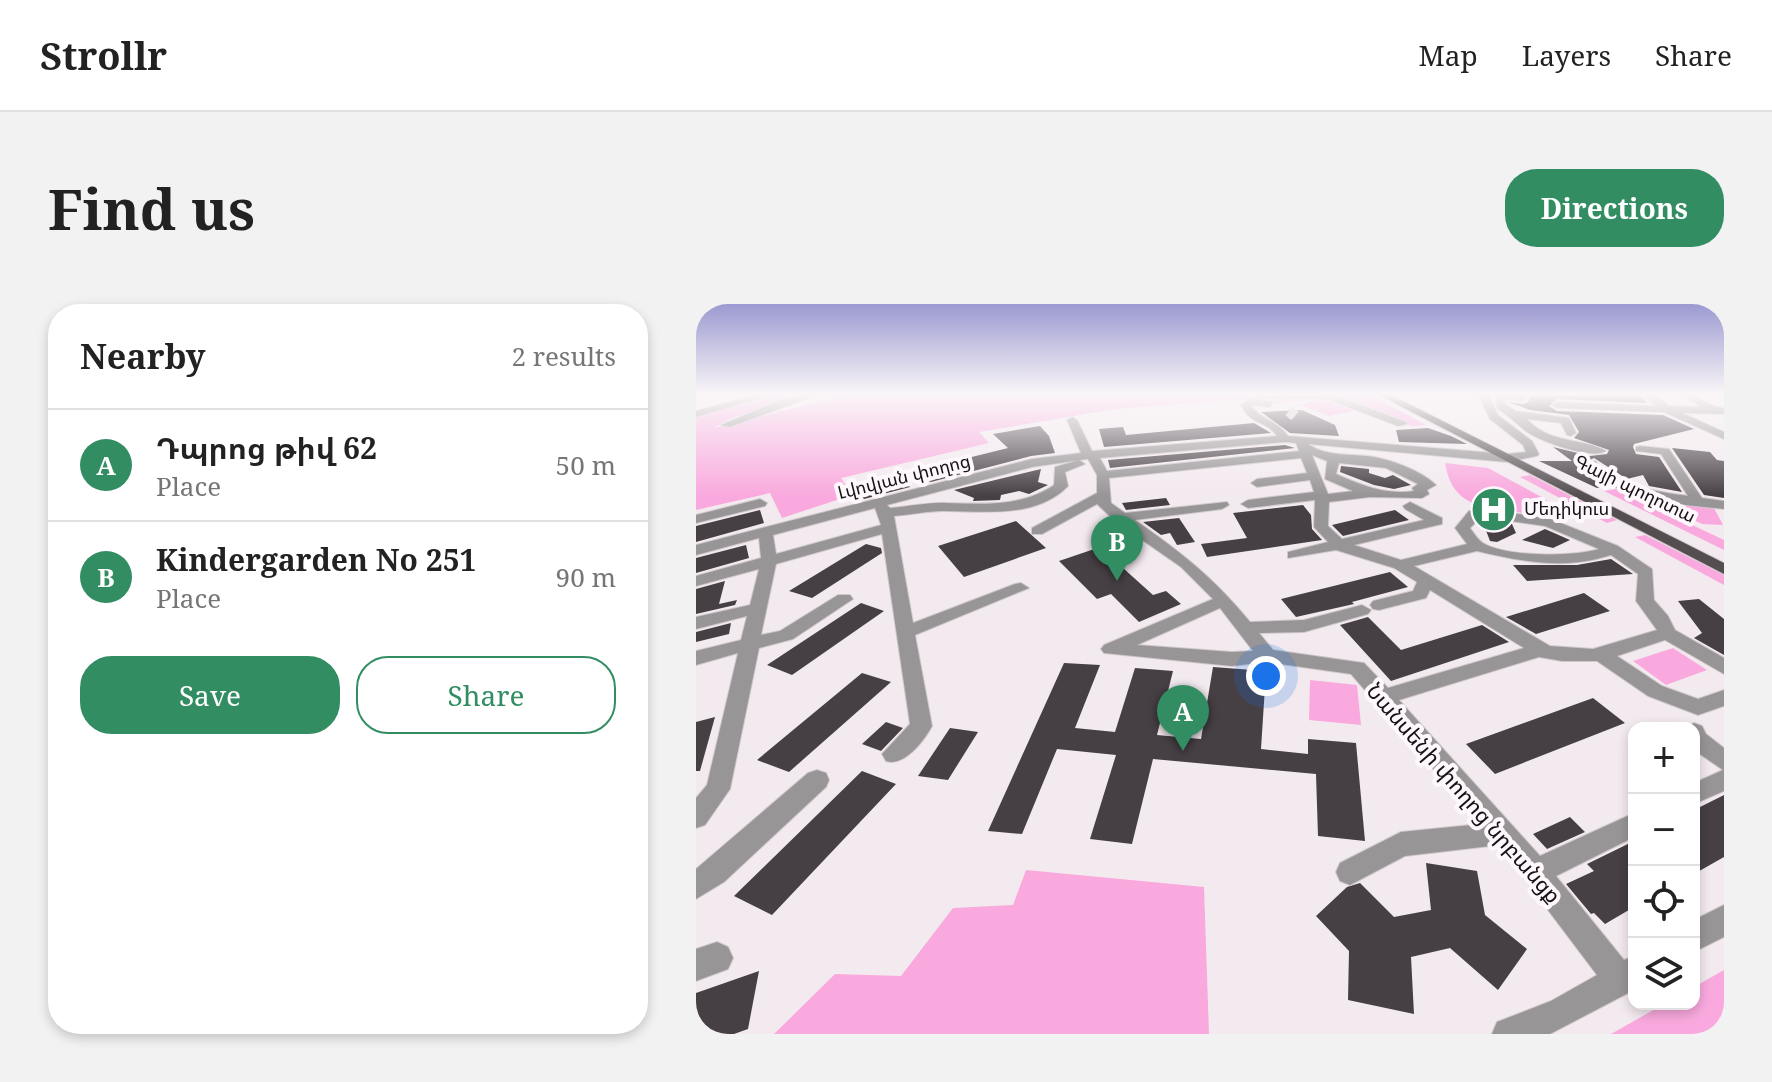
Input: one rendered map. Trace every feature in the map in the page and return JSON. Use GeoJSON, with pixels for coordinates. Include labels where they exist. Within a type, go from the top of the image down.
{"type":"FeatureCollection","features":[{"type":"Feature","properties":{"kind":"main road","name":"Գայի պողոտա"},"geometry":{"type":"LineString","coordinates":[[1449,428],[1724,569]]}},
{"type":"Feature","properties":{"kind":"main road","name":"Գայի պողոտա"},"geometry":{"type":"LineString","coordinates":[[1467,428],[1724,555]]}},
{"type":"Feature","properties":{"kind":"street"},"geometry":{"type":"LineString","coordinates":[[1076,428],[1103,475],[1104,505],[1187,564],[1267,656]]}},
{"type":"Feature","properties":{"kind":"street"},"geometry":{"type":"LineString","coordinates":[[1248,504],[1370,493],[1406,496],[1422,494],[1419,488],[1430,485],[1390,465],[1368,460],[1334,459],[1299,445],[1279,428]]}},
{"type":"Feature","properties":{"kind":"street"},"geometry":{"type":"LineString","coordinates":[[1396,428],[1391,432],[1397,448]]}},
{"type":"Feature","properties":{"kind":"street"},"geometry":{"type":"LineString","coordinates":[[1507,428],[1533,450],[1533,454],[1525,457]]}},
{"type":"Feature","properties":{"kind":"street"},"geometry":{"type":"LineString","coordinates":[[1529,428],[1573,447],[1600,451]]}},
{"type":"Feature","properties":{"kind":"street"},"geometry":{"type":"LineString","coordinates":[[1543,433],[1574,432],[1571,428]]}},
{"type":"Feature","properties":{"kind":"street","name":"Լվովյան փողոց"},"geometry":{"type":"LineString","coordinates":[[696,550],[765,531],[884,515],[1032,463],[1299,445],[1525,457]]}},
{"type":"Feature","properties":{"kind":"street"},"geometry":{"type":"LineString","coordinates":[[1103,475],[1299,445]]}},
{"type":"Feature","properties":{"kind":"street"},"geometry":{"type":"LineString","coordinates":[[1299,445],[1322,497],[1321,527],[1341,546],[1400,565],[1425,582],[1459,598],[1539,650],[1567,657],[1603,656],[1667,633]]}},
{"type":"Feature","properties":{"kind":"street"},"geometry":{"type":"LineString","coordinates":[[1640,449],[1665,451],[1698,502]]}},
{"type":"Feature","properties":{"kind":"street"},"geometry":{"type":"LineString","coordinates":[[696,581],[769,560],[884,515],[944,507],[972,510],[1011,506],[1044,498],[1061,486],[1059,470],[1091,457]]}},
{"type":"Feature","properties":{"kind":"street"},"geometry":{"type":"LineString","coordinates":[[1334,459],[1329,476],[1370,493]]}},
{"type":"Feature","properties":{"kind":"street"},"geometry":{"type":"LineString","coordinates":[[1591,464],[1598,472],[1634,489],[1724,505]]}},
{"type":"Feature","properties":{"kind":"street"},"geometry":{"type":"LineString","coordinates":[[1257,483],[1315,476]]}},
{"type":"Feature","properties":{"kind":"street"},"geometry":{"type":"LineString","coordinates":[[1037,531],[1104,495]]}},
{"type":"Feature","properties":{"kind":"street"},"geometry":{"type":"LineString","coordinates":[[696,519],[760,503]]}},
{"type":"Feature","properties":{"kind":"street"},"geometry":{"type":"LineString","coordinates":[[1120,518],[1222,505]]}},
{"type":"Feature","properties":{"kind":"street"},"geometry":{"type":"LineString","coordinates":[[1294,555],[1437,521],[1410,506]]}},
{"type":"Feature","properties":{"kind":"street"},"geometry":{"type":"LineString","coordinates":[[1477,546],[1462,528],[1474,514],[1481,513],[1540,520],[1613,549],[1646,572],[1645,601],[1662,620],[1667,633],[1724,667]]}},
{"type":"Feature","properties":{"kind":"street"},"geometry":{"type":"LineString","coordinates":[[884,515],[921,726],[894,754]]}},
{"type":"Feature","properties":{"kind":"street"},"geometry":{"type":"LineString","coordinates":[[696,817],[707,792],[750,645],[769,560],[765,531]]}},
{"type":"Feature","properties":{"kind":"street"},"geometry":{"type":"LineString","coordinates":[[1400,565],[1477,546],[1526,558],[1554,559],[1582,559],[1613,549]]}},
{"type":"Feature","properties":{"kind":"street"},"geometry":{"type":"LineString","coordinates":[[1244,628],[1304,626],[1420,594],[1425,582]]}},
{"type":"Feature","properties":{"kind":"street"},"geometry":{"type":"LineString","coordinates":[[906,632],[1021,588]]}},
{"type":"Feature","properties":{"kind":"street"},"geometry":{"type":"LineString","coordinates":[[696,658],[786,635],[844,599]]}},
{"type":"Feature","properties":{"kind":"street","name":"Նանսենի փողոց նրբանցք"},"geometry":{"type":"LineString","coordinates":[[1222,601],[1111,649],[1232,659],[1267,656],[1357,668],[1505,833],[1535,872],[1627,976]]}},
{"type":"Feature","properties":{"kind":"street"},"geometry":{"type":"LineString","coordinates":[[696,623],[758,608]]}},
{"type":"Feature","properties":{"kind":"street"},"geometry":{"type":"LineString","coordinates":[[1381,698],[1539,650]]}},
{"type":"Feature","properties":{"kind":"street"},"geometry":{"type":"LineString","coordinates":[[1603,656],[1695,722],[1724,698]]}},
{"type":"Feature","properties":{"kind":"street"},"geometry":{"type":"LineString","coordinates":[[1700,742],[1724,761]]}},
{"type":"Feature","properties":{"kind":"street"},"geometry":{"type":"LineString","coordinates":[[696,885],[714,873],[817,780]]}},
{"type":"Feature","properties":{"kind":"street"},"geometry":{"type":"LineString","coordinates":[[1700,791],[1724,780]]}},
{"type":"Feature","properties":{"kind":"street"},"geometry":{"type":"LineString","coordinates":[[1535,872],[1628,827]]}},
{"type":"Feature","properties":{"kind":"street"},"geometry":{"type":"LineString","coordinates":[[1350,872],[1401,844],[1505,833]]}},
{"type":"Feature","properties":{"kind":"street"},"geometry":{"type":"LineString","coordinates":[[1700,934],[1724,921]]}},
{"type":"Feature","properties":{"kind":"street"},"geometry":{"type":"LineString","coordinates":[[1509,1034],[1561,1013],[1627,976]]}},
{"type":"Feature","properties":{"kind":"shaded area"},"geometry":{"type":"Polygon","coordinates":[[[696,428],[1002,428],[979,432],[989,443],[841,478],[852,495],[782,518],[770,493],[696,510],[696,428]]]}},
{"type":"Feature","properties":{"kind":"shaded area"},"geometry":{"type":"Polygon","coordinates":[[[1445,463],[1488,468],[1547,500],[1528,514],[1474,504],[1456,490],[1445,463]]]}},
{"type":"Feature","properties":{"kind":"shaded area"},"geometry":{"type":"Polygon","coordinates":[[[1530,475],[1617,520],[1607,523],[1520,477],[1530,475]]]}},
{"type":"Feature","properties":{"kind":"shaded area"},"geometry":{"type":"Polygon","coordinates":[[[1616,489],[1724,540],[1724,550],[1604,491],[1616,489]]]}},
{"type":"Feature","properties":{"kind":"shaded area"},"geometry":{"type":"Polygon","coordinates":[[[1645,497],[1713,506],[1723,525],[1702,524],[1645,497]]]}},
{"type":"Feature","properties":{"kind":"shaded area"},"geometry":{"type":"Polygon","coordinates":[[[1645,535],[1724,575],[1724,585],[1635,537],[1645,535]]]}},
{"type":"Feature","properties":{"kind":"shaded area"},"geometry":{"type":"Polygon","coordinates":[[[1673,648],[1707,670],[1666,685],[1633,661],[1673,648]]]}},
{"type":"Feature","properties":{"kind":"shaded area"},"geometry":{"type":"Polygon","coordinates":[[[1310,680],[1357,685],[1361,725],[1309,720],[1310,680]]]}},
{"type":"Feature","properties":{"kind":"shaded area"},"geometry":{"type":"Polygon","coordinates":[[[1026,870],[1204,887],[1209,1034],[774,1034],[835,974],[901,976],[953,908],[1013,905],[1026,870]]]}},
{"type":"Feature","properties":{"kind":"shaded area"},"geometry":{"type":"Polygon","coordinates":[[[1724,970],[1724,1034],[1611,1034],[1653,1010],[1700,1010],[1700,984],[1724,970]]]}},
{"type":"Feature","properties":{"kind":"building"},"geometry":{"type":"Polygon","coordinates":[[[1042,428],[1049,436],[1055,453],[1031,456],[931,482],[907,473],[1008,448],[993,434],[1042,428]]]}},
{"type":"Feature","properties":{"kind":"building"},"geometry":{"type":"Polygon","coordinates":[[[1123,428],[1126,435],[1200,428],[1263,428],[1271,433],[1104,447],[1099,429],[1123,428]]]}},
{"type":"Feature","properties":{"kind":"building"},"geometry":{"type":"Polygon","coordinates":[[[1283,428],[1336,428],[1339,436],[1290,433],[1283,428]]]}},
{"type":"Feature","properties":{"kind":"building"},"geometry":{"type":"Polygon","coordinates":[[[1428,428],[1467,444],[1399,442],[1396,430],[1428,428]]]}},
{"type":"Feature","properties":{"kind":"building"},"geometry":{"type":"Polygon","coordinates":[[[1577,428],[1694,429],[1634,444],[1633,447],[1636,454],[1659,457],[1682,492],[1649,486],[1643,475],[1627,479],[1594,458],[1582,464],[1606,485],[1597,488],[1539,461],[1572,461],[1553,447],[1590,456],[1607,454],[1609,450],[1574,438],[1579,432],[1577,428]]]}},
{"type":"Feature","properties":{"kind":"building"},"geometry":{"type":"Polygon","coordinates":[[[1285,445],[1295,448],[1110,468],[1108,460],[1285,445]]]}},
{"type":"Feature","properties":{"kind":"building"},"geometry":{"type":"Polygon","coordinates":[[[1672,448],[1710,452],[1717,460],[1724,461],[1724,498],[1704,495],[1672,448]]]}},
{"type":"Feature","properties":{"kind":"building"},"geometry":{"type":"Polygon","coordinates":[[[1341,466],[1369,469],[1369,473],[1385,478],[1393,475],[1411,485],[1394,489],[1374,485],[1340,472],[1341,466]]]}},
{"type":"Feature","properties":{"kind":"building"},"geometry":{"type":"Polygon","coordinates":[[[1041,469],[1038,482],[1048,485],[1029,494],[1019,491],[1001,495],[1000,500],[973,501],[974,498],[954,490],[1041,469]]]}},
{"type":"Feature","properties":{"kind":"building"},"geometry":{"type":"Polygon","coordinates":[[[899,474],[910,487],[864,499],[854,486],[899,474]]]}},
{"type":"Feature","properties":{"kind":"building"},"geometry":{"type":"Polygon","coordinates":[[[1166,498],[1170,505],[1126,510],[1122,503],[1166,498]]]}},
{"type":"Feature","properties":{"kind":"building"},"geometry":{"type":"Polygon","coordinates":[[[1303,505],[1311,515],[1312,529],[1322,540],[1207,557],[1201,544],[1247,538],[1233,513],[1303,505]]]}},
{"type":"Feature","properties":{"kind":"building"},"geometry":{"type":"Polygon","coordinates":[[[760,510],[764,523],[696,542],[696,526],[760,510]]]}},
{"type":"Feature","properties":{"kind":"building"},"geometry":{"type":"Polygon","coordinates":[[[1395,510],[1409,520],[1343,536],[1332,525],[1395,510]]]}},
{"type":"Feature","properties":{"kind":"building"},"geometry":{"type":"Polygon","coordinates":[[[1179,518],[1195,542],[1177,545],[1170,533],[1161,535],[1143,522],[1179,518]]]}},
{"type":"Feature","properties":{"kind":"building"},"geometry":{"type":"Polygon","coordinates":[[[1482,520],[1512,524],[1516,533],[1497,542],[1490,541],[1482,520]]]}},
{"type":"Feature","properties":{"kind":"building"},"geometry":{"type":"Polygon","coordinates":[[[1016,521],[1046,548],[964,577],[938,546],[1016,521]]]}},
{"type":"Feature","properties":{"kind":"building"},"geometry":{"type":"Polygon","coordinates":[[[1545,529],[1570,540],[1553,548],[1522,540],[1545,529]]]}},
{"type":"Feature","properties":{"kind":"building"},"geometry":{"type":"Polygon","coordinates":[[[1112,543],[1125,555],[1113,559],[1153,595],[1166,591],[1181,604],[1139,622],[1111,594],[1097,599],[1059,561],[1112,543]]]}},
{"type":"Feature","properties":{"kind":"building"},"geometry":{"type":"Polygon","coordinates":[[[866,544],[881,548],[882,553],[812,598],[789,591],[866,544]]]}},
{"type":"Feature","properties":{"kind":"building"},"geometry":{"type":"Polygon","coordinates":[[[746,545],[749,558],[696,573],[696,558],[746,545]]]}},
{"type":"Feature","properties":{"kind":"building"},"geometry":{"type":"Polygon","coordinates":[[[1611,559],[1633,574],[1527,581],[1513,565],[1577,565],[1611,559]]]}},
{"type":"Feature","properties":{"kind":"building"},"geometry":{"type":"Polygon","coordinates":[[[1390,572],[1408,587],[1352,602],[1354,604],[1296,617],[1281,599],[1390,572]]]}},
{"type":"Feature","properties":{"kind":"building"},"geometry":{"type":"Polygon","coordinates":[[[725,581],[719,604],[737,600],[735,605],[696,614],[696,589],[725,581]]]}},
{"type":"Feature","properties":{"kind":"building"},"geometry":{"type":"Polygon","coordinates":[[[1584,593],[1610,611],[1536,634],[1506,617],[1584,593]]]}},
{"type":"Feature","properties":{"kind":"building"},"geometry":{"type":"Polygon","coordinates":[[[1699,599],[1724,619],[1724,655],[1694,638],[1702,633],[1678,601],[1699,599]]]}},
{"type":"Feature","properties":{"kind":"building"},"geometry":{"type":"Polygon","coordinates":[[[861,603],[884,611],[792,675],[767,665],[861,603]]]}},
{"type":"Feature","properties":{"kind":"building"},"geometry":{"type":"Polygon","coordinates":[[[1368,617],[1401,650],[1482,625],[1509,642],[1391,681],[1340,625],[1368,617]]]}},
{"type":"Feature","properties":{"kind":"building"},"geometry":{"type":"Polygon","coordinates":[[[731,623],[729,634],[696,642],[696,632],[731,623]]]}},
{"type":"Feature","properties":{"kind":"building"},"geometry":{"type":"Polygon","coordinates":[[[1064,663],[1100,665],[1075,728],[1115,732],[1135,668],[1173,671],[1157,735],[1201,739],[1213,667],[1266,671],[1261,749],[1308,754],[1308,739],[1356,743],[1365,841],[1318,836],[1316,774],[1153,759],[1132,844],[1090,839],[1116,755],[1057,749],[1022,834],[988,831],[1064,663]]]}},
{"type":"Feature","properties":{"kind":"building"},"geometry":{"type":"Polygon","coordinates":[[[862,673],[891,682],[789,772],[757,760],[862,673]]]}},
{"type":"Feature","properties":{"kind":"building"},"geometry":{"type":"Polygon","coordinates":[[[1593,698],[1625,723],[1495,774],[1466,744],[1593,698]]]}},
{"type":"Feature","properties":{"kind":"building"},"geometry":{"type":"Polygon","coordinates":[[[715,717],[700,771],[696,771],[696,722],[715,717]]]}},
{"type":"Feature","properties":{"kind":"building"},"geometry":{"type":"Polygon","coordinates":[[[886,722],[903,728],[881,751],[862,744],[886,722]]]}},
{"type":"Feature","properties":{"kind":"building"},"geometry":{"type":"Polygon","coordinates":[[[950,728],[978,732],[948,780],[918,776],[950,728]]]}},
{"type":"Feature","properties":{"kind":"building"},"geometry":{"type":"Polygon","coordinates":[[[862,771],[896,784],[772,915],[734,896],[862,771]]]}},
{"type":"Feature","properties":{"kind":"building"},"geometry":{"type":"Polygon","coordinates":[[[1724,795],[1724,857],[1700,871],[1700,866],[1700,807],[1724,795]]]}},
{"type":"Feature","properties":{"kind":"building"},"geometry":{"type":"Polygon","coordinates":[[[1570,817],[1585,832],[1547,849],[1533,834],[1570,817]]]}},
{"type":"Feature","properties":{"kind":"building"},"geometry":{"type":"Polygon","coordinates":[[[1628,844],[1628,911],[1605,924],[1594,913],[1591,914],[1566,884],[1594,871],[1587,864],[1628,844]]]}},
{"type":"Feature","properties":{"kind":"building"},"geometry":{"type":"Polygon","coordinates":[[[1426,863],[1477,871],[1485,915],[1527,949],[1498,990],[1450,948],[1411,957],[1414,1014],[1348,1000],[1349,951],[1316,916],[1347,887],[1360,883],[1394,917],[1431,910],[1426,863]]]}},
{"type":"Feature","properties":{"kind":"building"},"geometry":{"type":"Polygon","coordinates":[[[759,971],[748,1029],[734,1034],[696,1034],[696,993],[759,971]]]}},
{"type":"Feature","properties":{"kind":"place","name":"Մեդիկուս"},"geometry":{"type":"Point","coordinates":[1493,509]}},
{"type":"Feature","properties":{"kind":"place","name":"Kindergarden No 251"},"geometry":{"type":"Point","coordinates":[1117,581]}},
{"type":"Feature","properties":{"kind":"place","name":"Դպրոց թիվ 62"},"geometry":{"type":"Point","coordinates":[1183,751]}}]}
